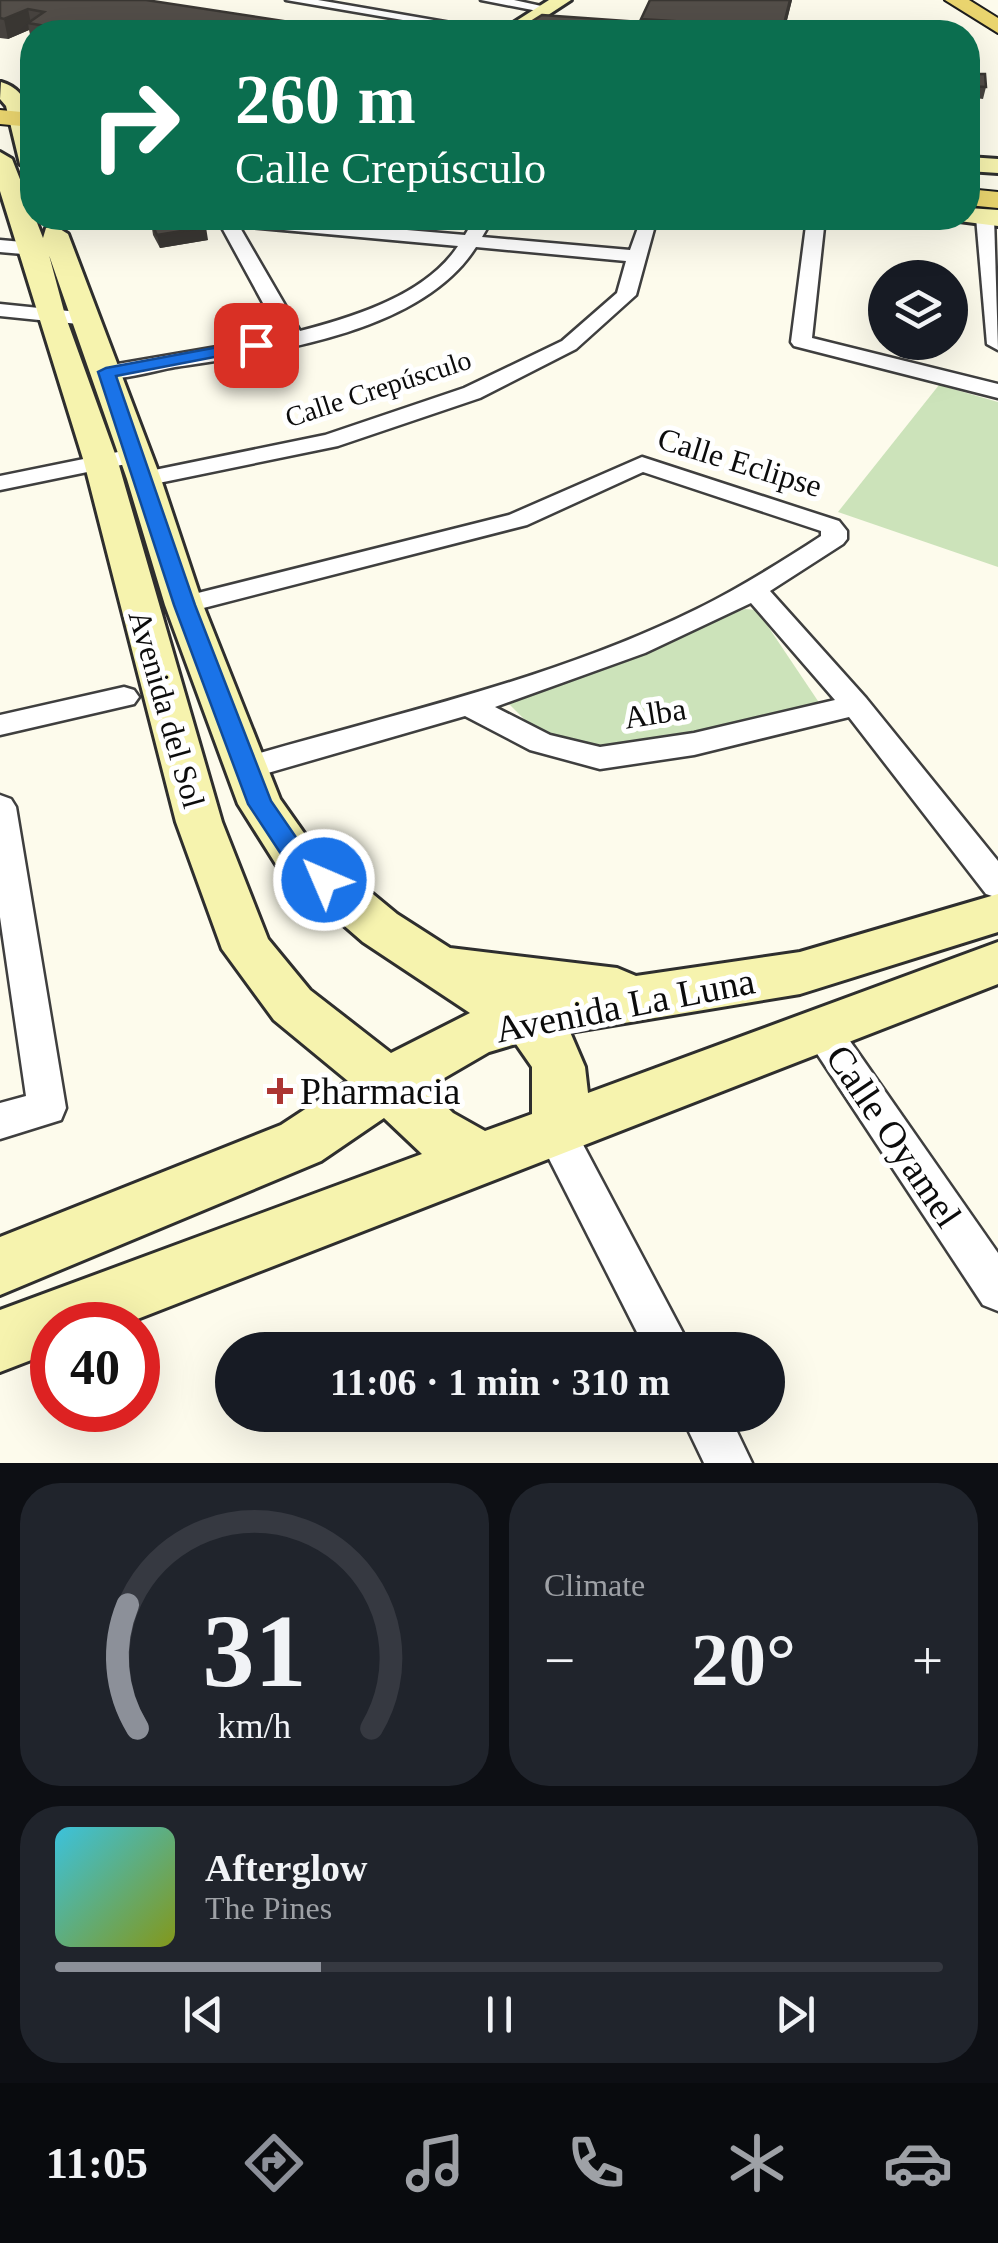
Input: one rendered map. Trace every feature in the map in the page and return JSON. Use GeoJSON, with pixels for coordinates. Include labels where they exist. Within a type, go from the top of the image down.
{"type":"FeatureCollection","features":[{"type":"Feature","properties":{"kind":"main road"},"geometry":{"type":"LineString","coordinates":[[955,0],[998,27]]}},
{"type":"Feature","properties":{"kind":"main road"},"geometry":{"type":"LineString","coordinates":[[987,0],[998,7]]}},
{"type":"Feature","properties":{"kind":"street"},"geometry":{"type":"LineString","coordinates":[[293,0],[420,20]]}},
{"type":"Feature","properties":{"kind":"street"},"geometry":{"type":"LineString","coordinates":[[488,0],[555,4]]}},
{"type":"Feature","properties":{"kind":"street"},"geometry":{"type":"LineString","coordinates":[[529,20],[555,4]]}},
{"type":"Feature","properties":{"kind":"street","name":"Avenida del Sol"},"geometry":{"type":"LineString","coordinates":[[15,115],[20,145]]}},
{"type":"Feature","properties":{"kind":"street"},"geometry":{"type":"LineString","coordinates":[[982,191],[995,285],[998,344]]}},
{"type":"Feature","properties":{"kind":"street"},"geometry":{"type":"LineString","coordinates":[[231,230],[293,338]]}},
{"type":"Feature","properties":{"kind":"street"},"geometry":{"type":"LineString","coordinates":[[359,230],[636,256]]}},
{"type":"Feature","properties":{"kind":"street"},"geometry":{"type":"LineString","coordinates":[[106,372],[347,326],[407,299],[452,267],[477,230]]}},
{"type":"Feature","properties":{"kind":"street","name":"Calle Crepúsculo"},"geometry":{"type":"LineString","coordinates":[[0,483],[330,441],[472,393],[569,344],[626,295],[645,230]]}},
{"type":"Feature","properties":{"kind":"street"},"geometry":{"type":"LineString","coordinates":[[815,230],[801,342],[998,391]]}},
{"type":"Feature","properties":{"kind":"street","name":"Avenida del Sol"},"geometry":{"type":"LineString","coordinates":[[36,241],[260,804],[296,856],[380,928],[524,1019],[548,1041],[559,1062],[562,1092],[556,1133]]}},
{"type":"Feature","properties":{"kind":"street"},"geometry":{"type":"LineString","coordinates":[[0,310],[69,317]]}},
{"type":"Feature","properties":{"kind":"street","name":"Avenida del Sol"},"geometry":{"type":"LineString","coordinates":[[69,317],[106,372],[127,465],[140,687],[199,822],[246,949],[292,1005],[389,1086],[433,1131],[485,1160]]}},
{"type":"Feature","properties":{"kind":"street","name":"Calle Eclipse"},"geometry":{"type":"LineString","coordinates":[[184,605],[518,520],[642,464],[830,526],[834,531],[834,538],[754,590],[690,623],[472,707],[246,768]]}},
{"type":"Feature","properties":{"kind":"street"},"geometry":{"type":"LineString","coordinates":[[754,590],[856,706],[998,885]]}},
{"type":"Feature","properties":{"kind":"street"},"geometry":{"type":"LineString","coordinates":[[0,725],[206,666]]}},
{"type":"Feature","properties":{"kind":"street","name":"Alba"},"geometry":{"type":"LineString","coordinates":[[472,707],[540,743],[600,758],[694,744],[856,706]]}},
{"type":"Feature","properties":{"kind":"street"},"geometry":{"type":"LineString","coordinates":[[0,807],[48,1108],[0,1121]]}},
{"type":"Feature","properties":{"kind":"street","name":"Avenida La Luna"},"geometry":{"type":"LineString","coordinates":[[0,1266],[301,1143],[446,1047],[524,1019],[654,994],[800,973],[998,913]]}},
{"type":"Feature","properties":{"kind":"street"},"geometry":{"type":"LineString","coordinates":[[0,1342],[998,963]]}},
{"type":"Feature","properties":{"kind":"street"},"geometry":{"type":"LineString","coordinates":[[434,964],[654,994]]}},
{"type":"Feature","properties":{"kind":"street","name":"Calle Oyamel"},"geometry":{"type":"LineString","coordinates":[[823,1032],[998,1290]]}},
{"type":"Feature","properties":{"kind":"street"},"geometry":{"type":"LineString","coordinates":[[325,1130],[344,1088],[346,1067],[341,1044]]}},
{"type":"Feature","properties":{"kind":"street"},"geometry":{"type":"LineString","coordinates":[[556,1133],[661,1332]]}},
{"type":"Feature","properties":{"kind":"street"},"geometry":{"type":"LineString","coordinates":[[713,1432],[729,1463]]}},
{"type":"Feature","properties":{"kind":"green space"},"geometry":{"type":"Polygon","coordinates":[[[939,385],[998,402],[998,567],[838,512],[939,385]]]}},
{"type":"Feature","properties":{"kind":"green space"},"geometry":{"type":"Polygon","coordinates":[[[745,609],[757,610],[822,707],[601,754],[544,739],[504,699],[745,609]]]}},
{"type":"Feature","properties":{"kind":"building"},"geometry":{"type":"Polygon","coordinates":[[[0,0],[146,0],[277,20],[32,20],[44,12],[28,9],[0,18],[0,0]]]}},
{"type":"Feature","properties":{"kind":"building"},"geometry":{"type":"Polygon","coordinates":[[[650,0],[790,0],[785,20],[641,19],[650,0]]]}},
{"type":"Feature","properties":{"kind":"building"},"geometry":{"type":"Polygon","coordinates":[[[542,15],[613,20],[534,20],[542,15]]]}},
{"type":"Feature","properties":{"kind":"building"},"geometry":{"type":"Polygon","coordinates":[[[980,74],[985,74],[986,87],[980,87],[980,74]]]}},
{"type":"Feature","properties":{"kind":"building"},"geometry":{"type":"Polygon","coordinates":[[[155,230],[188,230],[157,235],[155,230]]]}},
{"type":"Feature","properties":{"kind":"place","name":"Pharmacia"},"geometry":{"type":"Point","coordinates":[280,1091]}},
{"type":"Feature","properties":{"kind":"route"},"geometry":{"type":"LineString","coordinates":[[256,345],[106,372],[184,605],[260,804],[296,856],[324,880]]}}]}
